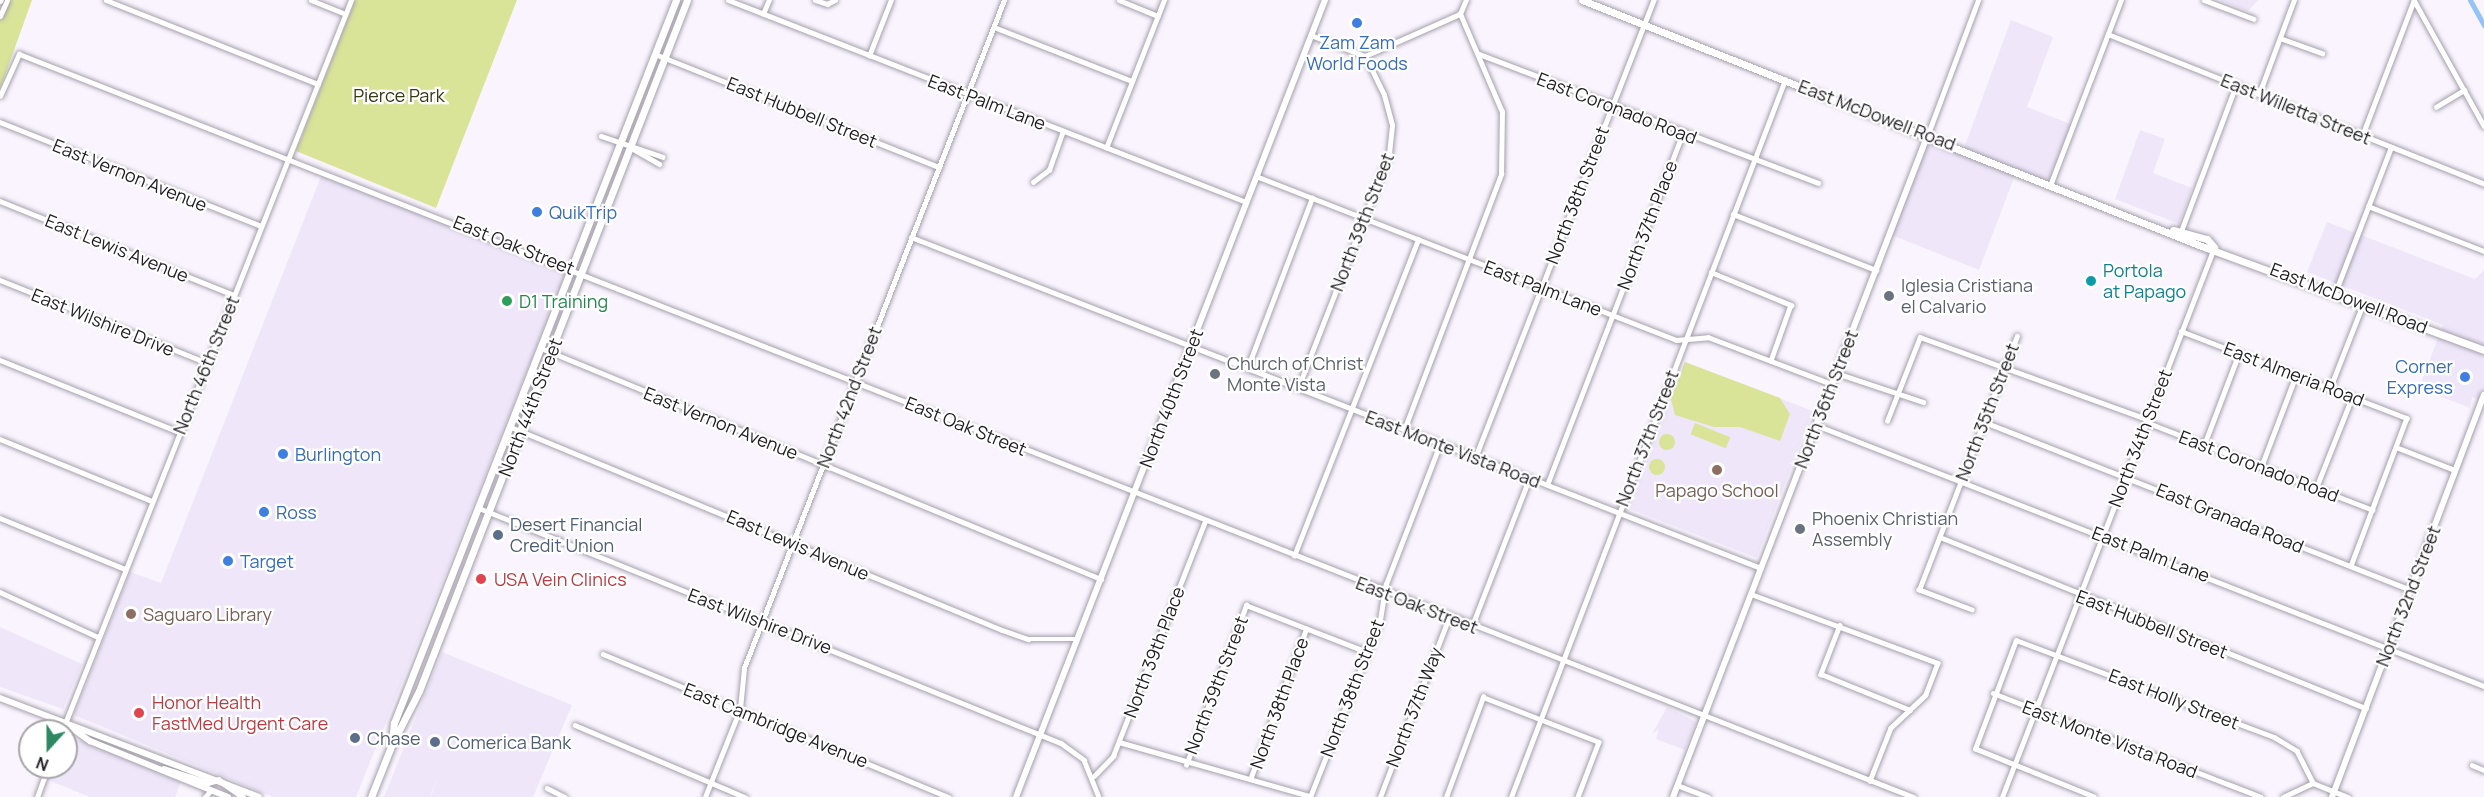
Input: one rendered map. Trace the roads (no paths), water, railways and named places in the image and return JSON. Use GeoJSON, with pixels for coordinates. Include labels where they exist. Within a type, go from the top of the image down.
{"type":"FeatureCollection","features":[{"type":"Feature","properties":{"kind":"main road","name":"North 44th Street"},"geometry":{"type":"LineString","coordinates":[[372,797],[392,744],[404,727],[582,272],[655,54],[676,0]]}},
{"type":"Feature","properties":{"kind":"main road","name":"North 44th Street"},"geometry":{"type":"LineString","coordinates":[[392,744],[394,723],[542,348],[571,268],[665,58],[687,0]]}},
{"type":"Feature","properties":{"kind":"main road","name":"North 40th Street"},"geometry":{"type":"LineString","coordinates":[[1016,797],[1325,0]]}},
{"type":"Feature","properties":{"kind":"main road","name":"East McDowell Road"},"geometry":{"type":"LineString","coordinates":[[1582,0],[2484,350]]}},
{"type":"Feature","properties":{"kind":"main road","name":"North 36th Street"},"geometry":{"type":"LineString","coordinates":[[1673,797],[1928,134]]}},
{"type":"Feature","properties":{"kind":"main road","name":"North 32nd Street"},"geometry":{"type":"LineString","coordinates":[[2332,794],[2484,395]]}},
{"type":"Feature","properties":{"kind":"main road"},"geometry":{"type":"LineString","coordinates":[[0,698],[55,719]]}},
{"type":"Feature","properties":{"kind":"main road"},"geometry":{"type":"LineString","coordinates":[[78,728],[259,797]]}},
{"type":"Feature","properties":{"kind":"main road"},"geometry":{"type":"LineString","coordinates":[[78,735],[158,768],[212,794],[228,797]]}},
{"type":"Feature","properties":{"kind":"main road"},"geometry":{"type":"LineString","coordinates":[[158,768],[208,783],[219,780]]}},
{"type":"Feature","properties":{"kind":"main road"},"geometry":{"type":"LineString","coordinates":[[219,780],[243,797]]}},
{"type":"Feature","properties":{"kind":"street"},"geometry":{"type":"LineString","coordinates":[[0,16],[7,0]]}},
{"type":"Feature","properties":{"kind":"street"},"geometry":{"type":"LineString","coordinates":[[106,0],[318,84]]}},
{"type":"Feature","properties":{"kind":"street"},"geometry":{"type":"LineString","coordinates":[[311,0],[345,14]]}},
{"type":"Feature","properties":{"kind":"street","name":"North 46th Street"},"geometry":{"type":"LineString","coordinates":[[67,719],[351,0]]}},
{"type":"Feature","properties":{"kind":"street","name":"East Palm Lane"},"geometry":{"type":"LineString","coordinates":[[728,0],[1246,202]]}},
{"type":"Feature","properties":{"kind":"street"},"geometry":{"type":"LineString","coordinates":[[764,14],[769,0]]}},
{"type":"Feature","properties":{"kind":"street"},"geometry":{"type":"LineString","coordinates":[[815,0],[826,4],[835,0]]}},
{"type":"Feature","properties":{"kind":"street"},"geometry":{"type":"LineString","coordinates":[[869,56],[891,0]]}},
{"type":"Feature","properties":{"kind":"street","name":"North 42nd Street"},"geometry":{"type":"LineString","coordinates":[[705,797],[740,709],[741,680],[762,621],[1004,0]]}},
{"type":"Feature","properties":{"kind":"street"},"geometry":{"type":"LineString","coordinates":[[1119,0],[1158,16]]}},
{"type":"Feature","properties":{"kind":"street"},"geometry":{"type":"LineString","coordinates":[[1106,148],[1164,0]]}},
{"type":"Feature","properties":{"kind":"street"},"geometry":{"type":"LineString","coordinates":[[1311,35],[1365,56],[1460,14],[1466,0]]}},
{"type":"Feature","properties":{"kind":"street","name":"North 38th Street"},"geometry":{"type":"LineString","coordinates":[[1475,458],[1654,0]]}},
{"type":"Feature","properties":{"kind":"street","name":"North 36th Street"},"geometry":{"type":"LineString","coordinates":[[1928,134],[1978,0]]}},
{"type":"Feature","properties":{"kind":"street"},"geometry":{"type":"LineString","coordinates":[[2051,183],[2121,0]]}},
{"type":"Feature","properties":{"kind":"street"},"geometry":{"type":"LineString","coordinates":[[2204,0],[2254,19]]}},
{"type":"Feature","properties":{"kind":"street"},"geometry":{"type":"LineString","coordinates":[[2259,94],[2295,0]]}},
{"type":"Feature","properties":{"kind":"street"},"geometry":{"type":"LineString","coordinates":[[2414,0],[2484,126]]}},
{"type":"Feature","properties":{"kind":"street"},"geometry":{"type":"LineString","coordinates":[[2362,136],[2414,0]]}},
{"type":"Feature","properties":{"kind":"street"},"geometry":{"type":"LineString","coordinates":[[1404,430],[1500,182],[1504,152],[1502,112],[1460,14]]}},
{"type":"Feature","properties":{"kind":"street"},"geometry":{"type":"LineString","coordinates":[[994,27],[1132,81]]}},
{"type":"Feature","properties":{"kind":"street","name":"East Willetta Street"},"geometry":{"type":"LineString","coordinates":[[2108,34],[2484,184]]}},
{"type":"Feature","properties":{"kind":"street"},"geometry":{"type":"LineString","coordinates":[[2280,38],[2322,53]]}},
{"type":"Feature","properties":{"kind":"street"},"geometry":{"type":"LineString","coordinates":[[0,96],[19,54]]}},
{"type":"Feature","properties":{"kind":"street","name":"East Oak Street"},"geometry":{"type":"LineString","coordinates":[[19,54],[290,156],[1134,494],[1913,797]]}},
{"type":"Feature","properties":{"kind":"street","name":"East Hubbell Street"},"geometry":{"type":"LineString","coordinates":[[655,54],[939,167]]}},
{"type":"Feature","properties":{"kind":"street","name":"East Coronado Road"},"geometry":{"type":"LineString","coordinates":[[1479,54],[1754,160]]}},
{"type":"Feature","properties":{"kind":"street","name":"North 39th Street"},"geometry":{"type":"LineString","coordinates":[[1298,388],[1392,140],[1384,95],[1365,56]]}},
{"type":"Feature","properties":{"kind":"street","name":"North 37th Street"},"geometry":{"type":"LineString","coordinates":[[1511,797],[1542,720],[1561,660],[1617,513],[1785,80]]}},
{"type":"Feature","properties":{"kind":"street"},"geometry":{"type":"LineString","coordinates":[[2180,233],[2236,85]]}},
{"type":"Feature","properties":{"kind":"street"},"geometry":{"type":"LineString","coordinates":[[2436,107],[2464,90]]}},
{"type":"Feature","properties":{"kind":"street","name":"East Vernon Avenue"},"geometry":{"type":"LineString","coordinates":[[0,122],[261,226]]}},
{"type":"Feature","properties":{"kind":"street"},"geometry":{"type":"LineString","coordinates":[[1032,182],[1049,170],[1064,131]]}},
{"type":"Feature","properties":{"kind":"street","name":"North 37th Place"},"geometry":{"type":"LineString","coordinates":[[1546,485],[1683,133]]}},
{"type":"Feature","properties":{"kind":"street"},"geometry":{"type":"LineString","coordinates":[[601,136],[660,164]]}},
{"type":"Feature","properties":{"kind":"street"},"geometry":{"type":"LineString","coordinates":[[625,146],[663,157]]}},
{"type":"Feature","properties":{"kind":"street"},"geometry":{"type":"LineString","coordinates":[[2335,293],[2391,147]]}},
{"type":"Feature","properties":{"kind":"street"},"geometry":{"type":"LineString","coordinates":[[1754,160],[1818,183]]}},
{"type":"Feature","properties":{"kind":"street","name":"East Palm Lane"},"geometry":{"type":"LineString","coordinates":[[1256,176],[1684,342],[1708,337],[1832,384]]}},
{"type":"Feature","properties":{"kind":"street"},"geometry":{"type":"LineString","coordinates":[[1248,369],[1312,198]]}},
{"type":"Feature","properties":{"kind":"street","name":"East Lewis Avenue"},"geometry":{"type":"LineString","coordinates":[[0,201],[234,295]]}},
{"type":"Feature","properties":{"kind":"street"},"geometry":{"type":"LineString","coordinates":[[2368,206],[2484,251]]}},
{"type":"Feature","properties":{"kind":"street"},"geometry":{"type":"LineString","coordinates":[[1733,214],[1876,270]]}},
{"type":"Feature","properties":{"kind":"street","name":"East Monte Vista Road"},"geometry":{"type":"LineString","coordinates":[[911,237],[1761,568]]}},
{"type":"Feature","properties":{"kind":"street"},"geometry":{"type":"LineString","coordinates":[[1294,556],[1418,239]]}},
{"type":"Feature","properties":{"kind":"street","name":"North 34th Street"},"geometry":{"type":"LineString","coordinates":[[2002,797],[2214,247]]}},
{"type":"Feature","properties":{"kind":"street"},"geometry":{"type":"LineString","coordinates":[[1711,272],[1791,305],[1771,361]]}},
{"type":"Feature","properties":{"kind":"street","name":"East Wilshire Drive"},"geometry":{"type":"LineString","coordinates":[[0,280],[207,363]]}},
{"type":"Feature","properties":{"kind":"street"},"geometry":{"type":"LineString","coordinates":[[2330,388],[2363,304]]}},
{"type":"Feature","properties":{"kind":"street","name":"East Almeria Road"},"geometry":{"type":"LineString","coordinates":[[2181,331],[2407,418],[2396,447]]}},
{"type":"Feature","properties":{"kind":"street","name":"North 35th Street"},"geometry":{"type":"LineString","coordinates":[[1972,610],[1919,590],[1982,421],[2017,336]]}},
{"type":"Feature","properties":{"kind":"street","name":"East Coronado Road"},"geometry":{"type":"LineString","coordinates":[[1897,395],[1920,337],[2005,366],[2373,510]]}},
{"type":"Feature","properties":{"kind":"street","name":"East Vernon Avenue"},"geometry":{"type":"LineString","coordinates":[[542,348],[822,466],[1101,579]]}},
{"type":"Feature","properties":{"kind":"street"},"geometry":{"type":"LineString","coordinates":[[2204,445],[2239,353]]}},
{"type":"Feature","properties":{"kind":"street"},"geometry":{"type":"LineString","coordinates":[[0,360],[179,432]]}},
{"type":"Feature","properties":{"kind":"street"},"geometry":{"type":"LineString","coordinates":[[1836,373],[1923,402]]}},
{"type":"Feature","properties":{"kind":"street"},"geometry":{"type":"LineString","coordinates":[[2261,467],[2296,375]]}},
{"type":"Feature","properties":{"kind":"street"},"geometry":{"type":"LineString","coordinates":[[1887,421],[1897,395]]}},
{"type":"Feature","properties":{"kind":"street"},"geometry":{"type":"LineString","coordinates":[[2316,489],[2352,397]]}},
{"type":"Feature","properties":{"kind":"street","name":"East Granada Road"},"geometry":{"type":"LineString","coordinates":[[1982,421],[2411,590]]}},
{"type":"Feature","properties":{"kind":"street","name":"East Palm Lane"},"geometry":{"type":"LineString","coordinates":[[1816,425],[2484,686]]}},
{"type":"Feature","properties":{"kind":"street","name":"East Lewis Avenue"},"geometry":{"type":"LineString","coordinates":[[511,427],[1028,639],[1078,639]]}},
{"type":"Feature","properties":{"kind":"street"},"geometry":{"type":"LineString","coordinates":[[0,439],[152,501]]}},
{"type":"Feature","properties":{"kind":"street","name":"North 38th Street"},"geometry":{"type":"LineString","coordinates":[[1310,796],[1367,652],[1384,591],[1440,444]]}},
{"type":"Feature","properties":{"kind":"street"},"geometry":{"type":"LineString","coordinates":[[2351,566],[2396,447],[2455,470]]}},
{"type":"Feature","properties":{"kind":"street"},"geometry":{"type":"LineString","coordinates":[[1472,626],[1529,478]]}},
{"type":"Feature","properties":{"kind":"street","name":"East Wilshire Drive"},"geometry":{"type":"LineString","coordinates":[[479,508],[1041,735],[1076,752],[1094,776]]}},
{"type":"Feature","properties":{"kind":"street"},"geometry":{"type":"LineString","coordinates":[[0,518],[125,569]]}},
{"type":"Feature","properties":{"kind":"street","name":"North 39th Place"},"geometry":{"type":"LineString","coordinates":[[1094,776],[1110,762],[1119,742],[1205,521]]}},
{"type":"Feature","properties":{"kind":"street","name":"East Hubbell Street"},"geometry":{"type":"LineString","coordinates":[[1940,537],[2079,596],[2366,708]]}},
{"type":"Feature","properties":{"kind":"street"},"geometry":{"type":"LineString","coordinates":[[461,555],[471,559]]}},
{"type":"Feature","properties":{"kind":"street"},"geometry":{"type":"LineString","coordinates":[[0,592],[98,637]]}},
{"type":"Feature","properties":{"kind":"street"},"geometry":{"type":"LineString","coordinates":[[1751,594],[1938,663],[1926,695],[1888,732],[1870,781]]}},
{"type":"Feature","properties":{"kind":"street","name":"North 39th Street"},"geometry":{"type":"LineString","coordinates":[[1186,765],[1246,605],[1306,629]]}},
{"type":"Feature","properties":{"kind":"street","name":"North 37th Way"},"geometry":{"type":"LineString","coordinates":[[1380,797],[1449,617]]}},
{"type":"Feature","properties":{"kind":"street"},"geometry":{"type":"LineString","coordinates":[[1840,625],[1821,674],[1910,710]]}},
{"type":"Feature","properties":{"kind":"street"},"geometry":{"type":"LineString","coordinates":[[1306,629],[1367,652]]}},
{"type":"Feature","properties":{"kind":"street","name":"North 38th Place"},"geometry":{"type":"LineString","coordinates":[[1251,777],[1306,629]]}},
{"type":"Feature","properties":{"kind":"street","name":"East Holly Street"},"geometry":{"type":"LineString","coordinates":[[1994,693],[2016,640],[2057,653],[2282,741],[2296,751],[2313,783]]}},
{"type":"Feature","properties":{"kind":"street","name":"East Cambridge Avenue"},"geometry":{"type":"LineString","coordinates":[[603,654],[950,797]]}},
{"type":"Feature","properties":{"kind":"street"},"geometry":{"type":"LineString","coordinates":[[1994,693],[1975,749],[2094,797]]}},
{"type":"Feature","properties":{"kind":"street","name":"East Monte Vista Road"},"geometry":{"type":"LineString","coordinates":[[1994,693],[2261,797]]}},
{"type":"Feature","properties":{"kind":"street"},"geometry":{"type":"LineString","coordinates":[[1446,797],[1483,697],[1599,742],[1578,797]]}},
{"type":"Feature","properties":{"kind":"street"},"geometry":{"type":"LineString","coordinates":[[575,725],[745,797]]}},
{"type":"Feature","properties":{"kind":"street"},"geometry":{"type":"LineString","coordinates":[[1119,742],[1186,765],[1251,777],[1310,796]]}},
{"type":"Feature","properties":{"kind":"street"},"geometry":{"type":"LineString","coordinates":[[2472,765],[2484,770]]}},
{"type":"Feature","properties":{"kind":"street"},"geometry":{"type":"LineString","coordinates":[[1094,776],[1099,797]]}},
{"type":"Feature","properties":{"kind":"street"},"geometry":{"type":"LineString","coordinates":[[37,797],[44,779]]}},
{"type":"Feature","properties":{"kind":"street"},"geometry":{"type":"LineString","coordinates":[[2283,797],[2313,783],[2332,794],[2348,797]]}},
{"type":"Feature","properties":{"kind":"street"},"geometry":{"type":"LineString","coordinates":[[1677,785],[1708,797]]}},
{"type":"Feature","properties":{"kind":"street"},"geometry":{"type":"LineString","coordinates":[[547,788],[565,797]]}},
{"type":"Feature","properties":{"kind":"street"},"geometry":{"type":"LineString","coordinates":[[205,797],[212,794]]}},
{"type":"Feature","properties":{"kind":"waterway"},"geometry":{"type":"LineString","coordinates":[[2470,0],[2484,25]]}},
{"type":"Feature","properties":{"kind":"place","name":"Zam Zam World Foods"},"geometry":{"type":"Point","coordinates":[1357,23]}},
{"type":"Feature","properties":{"kind":"place","name":"QuikTrip"},"geometry":{"type":"Point","coordinates":[537,212]}},
{"type":"Feature","properties":{"kind":"place","name":"Portola at Papago"},"geometry":{"type":"Point","coordinates":[2091,281]}},
{"type":"Feature","properties":{"kind":"place","name":"Iglesia Cristiana el Calvario"},"geometry":{"type":"Point","coordinates":[1889,296]}},
{"type":"Feature","properties":{"kind":"place","name":"D1 Training"},"geometry":{"type":"Point","coordinates":[507,301]}},
{"type":"Feature","properties":{"kind":"place","name":"Church of Christ Monte Vista"},"geometry":{"type":"Point","coordinates":[1215,374]}},
{"type":"Feature","properties":{"kind":"place","name":"Corner Express"},"geometry":{"type":"Point","coordinates":[2465,377]}},
{"type":"Feature","properties":{"kind":"place","name":"Burlington"},"geometry":{"type":"Point","coordinates":[283,454]}},
{"type":"Feature","properties":{"kind":"place","name":"Papago School"},"geometry":{"type":"Point","coordinates":[1717,470]}},
{"type":"Feature","properties":{"kind":"place","name":"Ross"},"geometry":{"type":"Point","coordinates":[264,512]}},
{"type":"Feature","properties":{"kind":"place","name":"Phoenix Christian Assembly"},"geometry":{"type":"Point","coordinates":[1800,529]}},
{"type":"Feature","properties":{"kind":"place","name":"Desert Financial Credit Union"},"geometry":{"type":"Point","coordinates":[498,535]}},
{"type":"Feature","properties":{"kind":"place","name":"Target"},"geometry":{"type":"Point","coordinates":[228,561]}},
{"type":"Feature","properties":{"kind":"place","name":"USA Vein Clinics"},"geometry":{"type":"Point","coordinates":[481,579]}},
{"type":"Feature","properties":{"kind":"place","name":"Saguaro Library"},"geometry":{"type":"Point","coordinates":[131,614]}},
{"type":"Feature","properties":{"kind":"place","name":"Honor Health FastMed Urgent Care"},"geometry":{"type":"Point","coordinates":[139,713]}},
{"type":"Feature","properties":{"kind":"place","name":"Chase"},"geometry":{"type":"Point","coordinates":[355,738]}},
{"type":"Feature","properties":{"kind":"place","name":"Comerica Bank"},"geometry":{"type":"Point","coordinates":[435,742]}},
{"type":"Feature","properties":{"kind":"park label","name":"Pierce Park"},"geometry":{"type":"Point","coordinates":[399,95]}}]}
